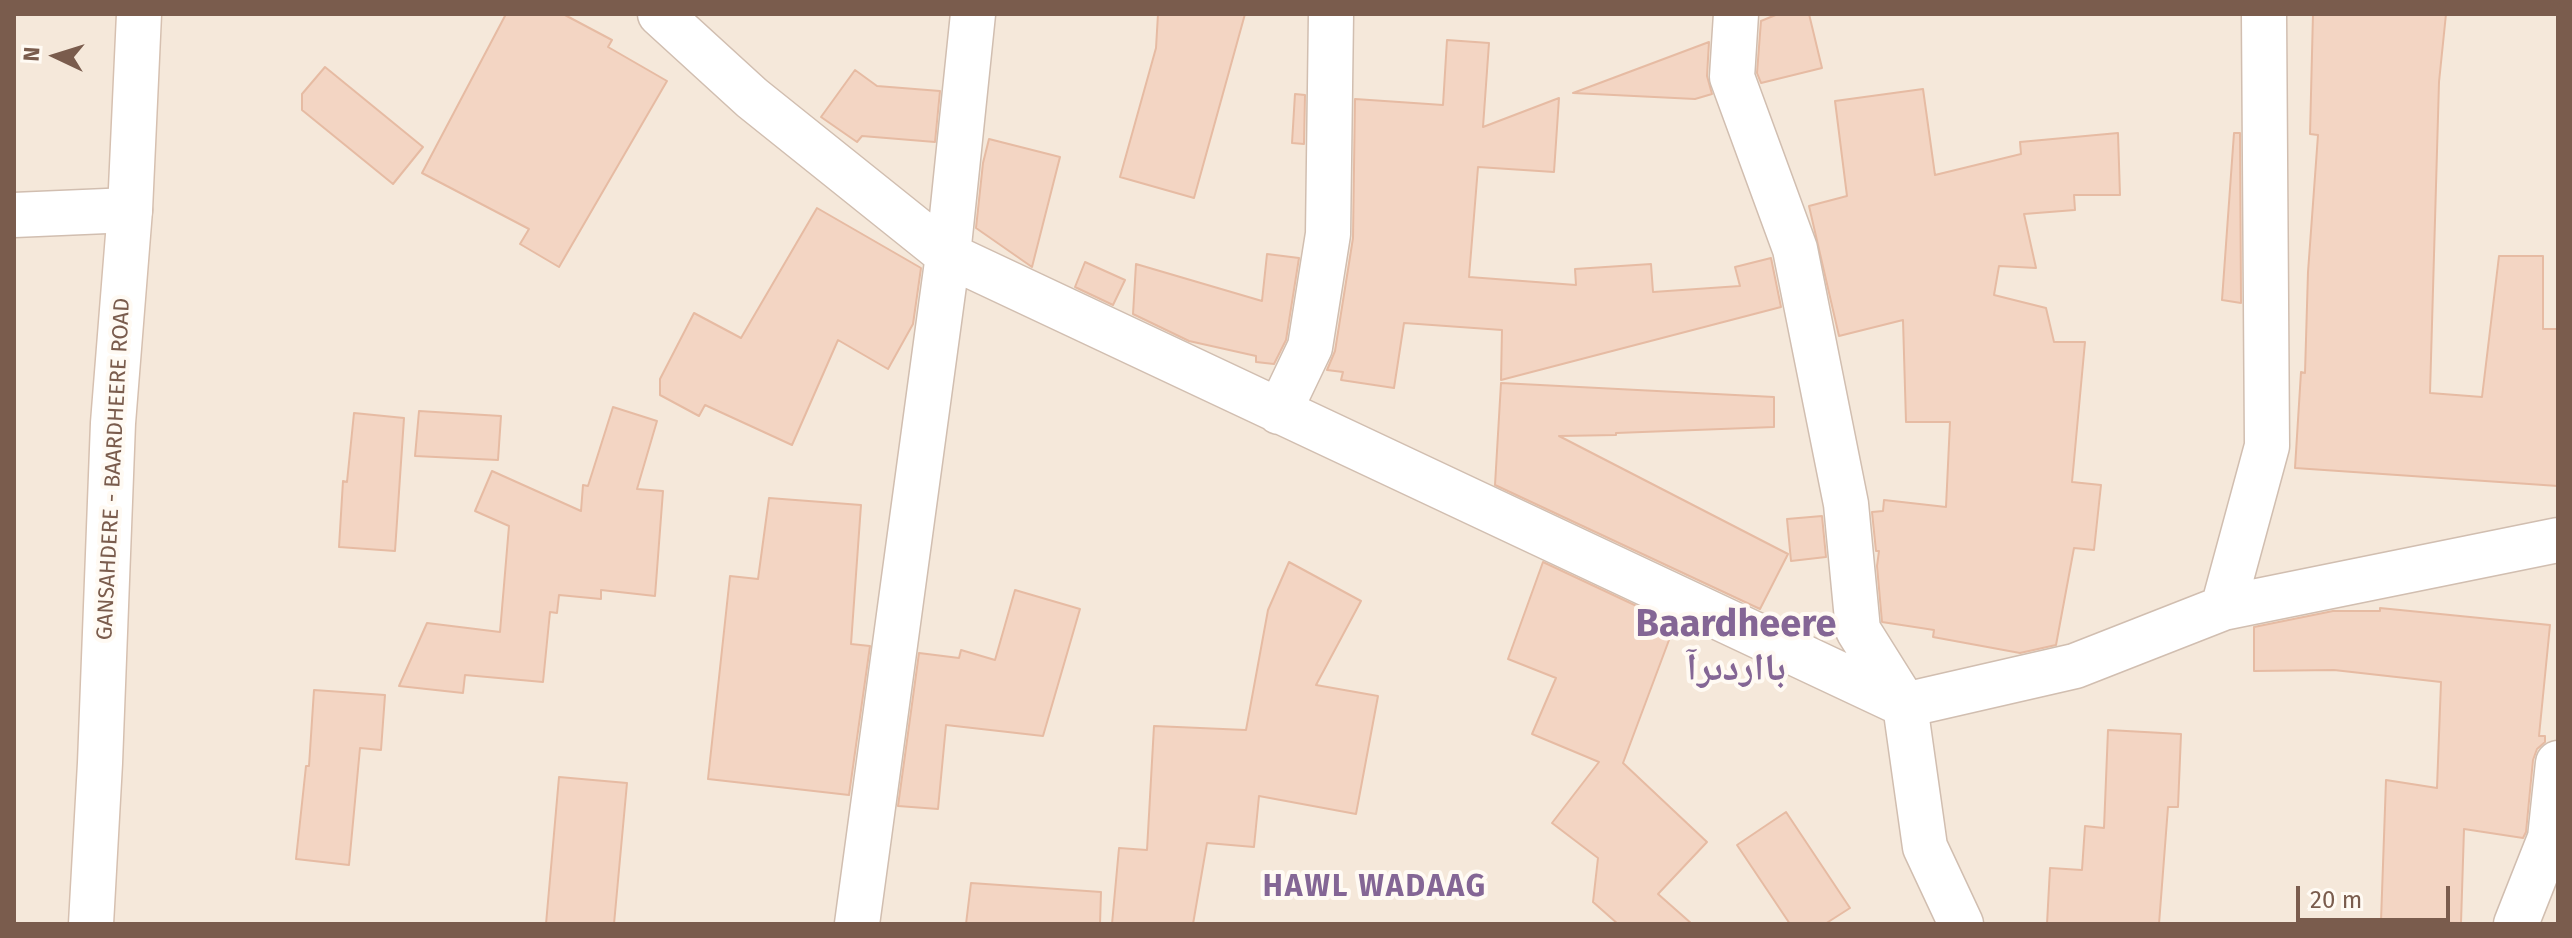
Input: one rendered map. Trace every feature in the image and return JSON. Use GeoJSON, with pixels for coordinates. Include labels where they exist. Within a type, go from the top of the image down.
{"type":"FeatureCollection","features":[{"type":"Feature","properties":{"kind":"street","name":"GANSAHDERE - BAARDHEERE ROAD"},"geometry":{"type":"LineString","coordinates":[[91,924],[113,423],[130,210],[139,14]]}},
{"type":"Feature","properties":{"kind":"street"},"geometry":{"type":"LineString","coordinates":[[660,14],[752,98],[948,255],[1905,705],[2075,666],[2223,608],[2558,540]]}},
{"type":"Feature","properties":{"kind":"street"},"geometry":{"type":"LineString","coordinates":[[857,924],[948,255],[973,14]]}},
{"type":"Feature","properties":{"kind":"street"},"geometry":{"type":"LineString","coordinates":[[1279,412],[1310,347],[1328,234],[1331,14]]}},
{"type":"Feature","properties":{"kind":"street"},"geometry":{"type":"LineString","coordinates":[[1736,14],[1732,77],[1795,249],[1846,504],[1858,630],[1905,705],[1925,847],[1961,924]]}},
{"type":"Feature","properties":{"kind":"street"},"geometry":{"type":"LineString","coordinates":[[2223,608],[2267,446],[2264,14]]}},
{"type":"Feature","properties":{"kind":"street"},"geometry":{"type":"LineString","coordinates":[[14,215],[130,210]]}},
{"type":"Feature","properties":{"kind":"street"},"geometry":{"type":"LineString","coordinates":[[2516,924],[2550,838],[2558,763]]}},
{"type":"Feature","properties":{"kind":"shaded area"},"geometry":{"type":"Polygon","coordinates":[[[14,14],[2558,14],[2558,924],[14,924],[14,14]]]}},
{"type":"Feature","properties":{"kind":"building"},"geometry":{"type":"Polygon","coordinates":[[[506,14],[563,14],[612,40],[608,47],[667,81],[559,267],[520,244],[529,229],[422,173],[506,14]]]}},
{"type":"Feature","properties":{"kind":"building"},"geometry":{"type":"Polygon","coordinates":[[[1158,14],[1245,14],[1194,198],[1120,177],[1156,48],[1158,14]]]}},
{"type":"Feature","properties":{"kind":"building"},"geometry":{"type":"Polygon","coordinates":[[[1778,14],[1809,14],[1822,68],[1761,83],[1757,73],[1761,21],[1778,14]]]}},
{"type":"Feature","properties":{"kind":"building"},"geometry":{"type":"Polygon","coordinates":[[[2313,14],[2446,14],[2439,82],[2430,393],[2482,397],[2499,256],[2543,256],[2543,329],[2558,329],[2558,486],[2295,468],[2301,372],[2305,373],[2308,272],[2318,135],[2310,134],[2313,14]]]}},
{"type":"Feature","properties":{"kind":"building"},"geometry":{"type":"Polygon","coordinates":[[[1447,40],[1489,43],[1483,127],[1559,98],[1554,172],[1478,167],[1469,277],[1576,285],[1575,269],[1651,264],[1653,292],[1740,286],[1735,267],[1771,258],[1781,307],[1501,380],[1502,330],[1404,323],[1394,388],[1341,380],[1343,372],[1327,370],[1335,351],[1353,238],[1355,99],[1443,105],[1447,40]]]}},
{"type":"Feature","properties":{"kind":"building"},"geometry":{"type":"Polygon","coordinates":[[[1709,42],[1707,76],[1712,94],[1695,99],[1573,93],[1709,42]]]}},
{"type":"Feature","properties":{"kind":"building"},"geometry":{"type":"Polygon","coordinates":[[[325,67],[423,147],[393,184],[302,110],[302,94],[325,67]]]}},
{"type":"Feature","properties":{"kind":"building"},"geometry":{"type":"Polygon","coordinates":[[[855,70],[877,86],[940,91],[935,142],[862,136],[857,142],[821,117],[855,70]]]}},
{"type":"Feature","properties":{"kind":"building"},"geometry":{"type":"Polygon","coordinates":[[[1923,89],[1935,175],[2021,154],[2020,142],[2118,133],[2120,195],[2074,195],[2075,210],[2024,214],[2036,268],[1999,266],[1994,295],[2046,308],[2054,342],[2085,342],[2072,482],[2101,485],[2094,550],[2074,548],[2056,645],[2020,653],[1933,637],[1934,630],[1882,622],[1877,566],[1879,551],[1876,551],[1872,512],[1883,511],[1884,500],[1946,507],[1950,422],[1906,422],[1903,320],[1839,336],[1809,206],[1847,196],[1835,101],[1923,89]]]}},
{"type":"Feature","properties":{"kind":"building"},"geometry":{"type":"Polygon","coordinates":[[[1295,94],[1305,95],[1304,144],[1292,143],[1295,94]]]}},
{"type":"Feature","properties":{"kind":"building"},"geometry":{"type":"Polygon","coordinates":[[[2234,133],[2240,133],[2241,303],[2222,300],[2234,133]]]}},
{"type":"Feature","properties":{"kind":"building"},"geometry":{"type":"Polygon","coordinates":[[[989,139],[1060,157],[1032,267],[976,228],[983,163],[989,139]]]}},
{"type":"Feature","properties":{"kind":"building"},"geometry":{"type":"Polygon","coordinates":[[[817,208],[921,268],[913,324],[888,369],[838,340],[792,445],[705,405],[699,416],[660,395],[660,379],[694,313],[741,338],[817,208]]]}},
{"type":"Feature","properties":{"kind":"building"},"geometry":{"type":"Polygon","coordinates":[[[1267,254],[1299,258],[1286,340],[1274,364],[1256,362],[1256,356],[1189,341],[1133,314],[1136,264],[1262,301],[1267,254]]]}},
{"type":"Feature","properties":{"kind":"building"},"geometry":{"type":"Polygon","coordinates":[[[1085,262],[1125,280],[1113,305],[1075,287],[1085,262]]]}},
{"type":"Feature","properties":{"kind":"building"},"geometry":{"type":"Polygon","coordinates":[[[1501,383],[1774,397],[1774,427],[1559,436],[1788,554],[1760,609],[1495,485],[1501,383]]]}},
{"type":"Feature","properties":{"kind":"building"},"geometry":{"type":"Polygon","coordinates":[[[613,407],[657,421],[637,489],[663,491],[655,596],[601,590],[601,599],[559,595],[557,613],[550,612],[543,682],[465,675],[463,693],[399,686],[427,623],[500,632],[509,526],[475,511],[492,471],[581,511],[583,485],[588,486],[613,407]]]}},
{"type":"Feature","properties":{"kind":"building"},"geometry":{"type":"Polygon","coordinates":[[[419,411],[501,416],[498,460],[415,456],[419,411]]]}},
{"type":"Feature","properties":{"kind":"building"},"geometry":{"type":"Polygon","coordinates":[[[354,413],[404,418],[395,551],[339,547],[343,481],[347,482],[354,413]]]}},
{"type":"Feature","properties":{"kind":"building"},"geometry":{"type":"Polygon","coordinates":[[[769,498],[861,505],[851,644],[870,646],[849,795],[708,779],[730,576],[758,579],[769,498]]]}},
{"type":"Feature","properties":{"kind":"building"},"geometry":{"type":"Polygon","coordinates":[[[1822,516],[1826,557],[1791,561],[1787,519],[1822,516]]]}},
{"type":"Feature","properties":{"kind":"building"},"geometry":{"type":"Polygon","coordinates":[[[1289,562],[1361,601],[1316,685],[1378,696],[1356,814],[1259,796],[1254,847],[1207,843],[1193,924],[1112,924],[1119,848],[1147,850],[1154,726],[1246,730],[1268,610],[1289,562]]]}},
{"type":"Feature","properties":{"kind":"building"},"geometry":{"type":"Polygon","coordinates":[[[1543,562],[1675,624],[1623,763],[1707,842],[1658,894],[1692,924],[1618,924],[1593,902],[1598,858],[1552,823],[1599,762],[1532,734],[1556,678],[1508,659],[1543,562]]]}},
{"type":"Feature","properties":{"kind":"building"},"geometry":{"type":"Polygon","coordinates":[[[1015,590],[1080,609],[1043,736],[946,725],[938,809],[898,806],[919,653],[959,658],[961,650],[995,660],[1015,590]]]}},
{"type":"Feature","properties":{"kind":"building"},"geometry":{"type":"Polygon","coordinates":[[[2380,608],[2550,625],[2539,736],[2545,736],[2545,742],[2537,749],[2533,760],[2526,832],[2523,838],[2464,829],[2461,923],[2381,921],[2386,780],[2437,788],[2441,682],[2334,670],[2254,671],[2254,627],[2333,611],[2380,611],[2380,608]]]}},
{"type":"Feature","properties":{"kind":"building"},"geometry":{"type":"Polygon","coordinates":[[[314,690],[385,695],[381,750],[360,748],[349,865],[296,859],[306,766],[309,766],[314,690]]]}},
{"type":"Feature","properties":{"kind":"building"},"geometry":{"type":"Polygon","coordinates":[[[2108,730],[2181,734],[2178,807],[2168,807],[2159,924],[2047,924],[2050,868],[2082,870],[2085,826],[2104,828],[2108,730]]]}},
{"type":"Feature","properties":{"kind":"building"},"geometry":{"type":"Polygon","coordinates":[[[559,777],[627,783],[614,924],[546,924],[559,777]]]}},
{"type":"Feature","properties":{"kind":"building"},"geometry":{"type":"Polygon","coordinates":[[[1786,812],[1850,908],[1825,924],[1790,924],[1737,845],[1786,812]]]}},
{"type":"Feature","properties":{"kind":"building"},"geometry":{"type":"Polygon","coordinates":[[[971,883],[1101,892],[1100,924],[966,924],[971,883]]]}},
{"type":"Feature","properties":{"kind":"district","name":"Baardheere بااردىرآ"},"geometry":{"type":"Point","coordinates":[1736,647]}},
{"type":"Feature","properties":{"kind":"district","name":"HAWL WADAAG"},"geometry":{"type":"Point","coordinates":[1375,888]}}]}
